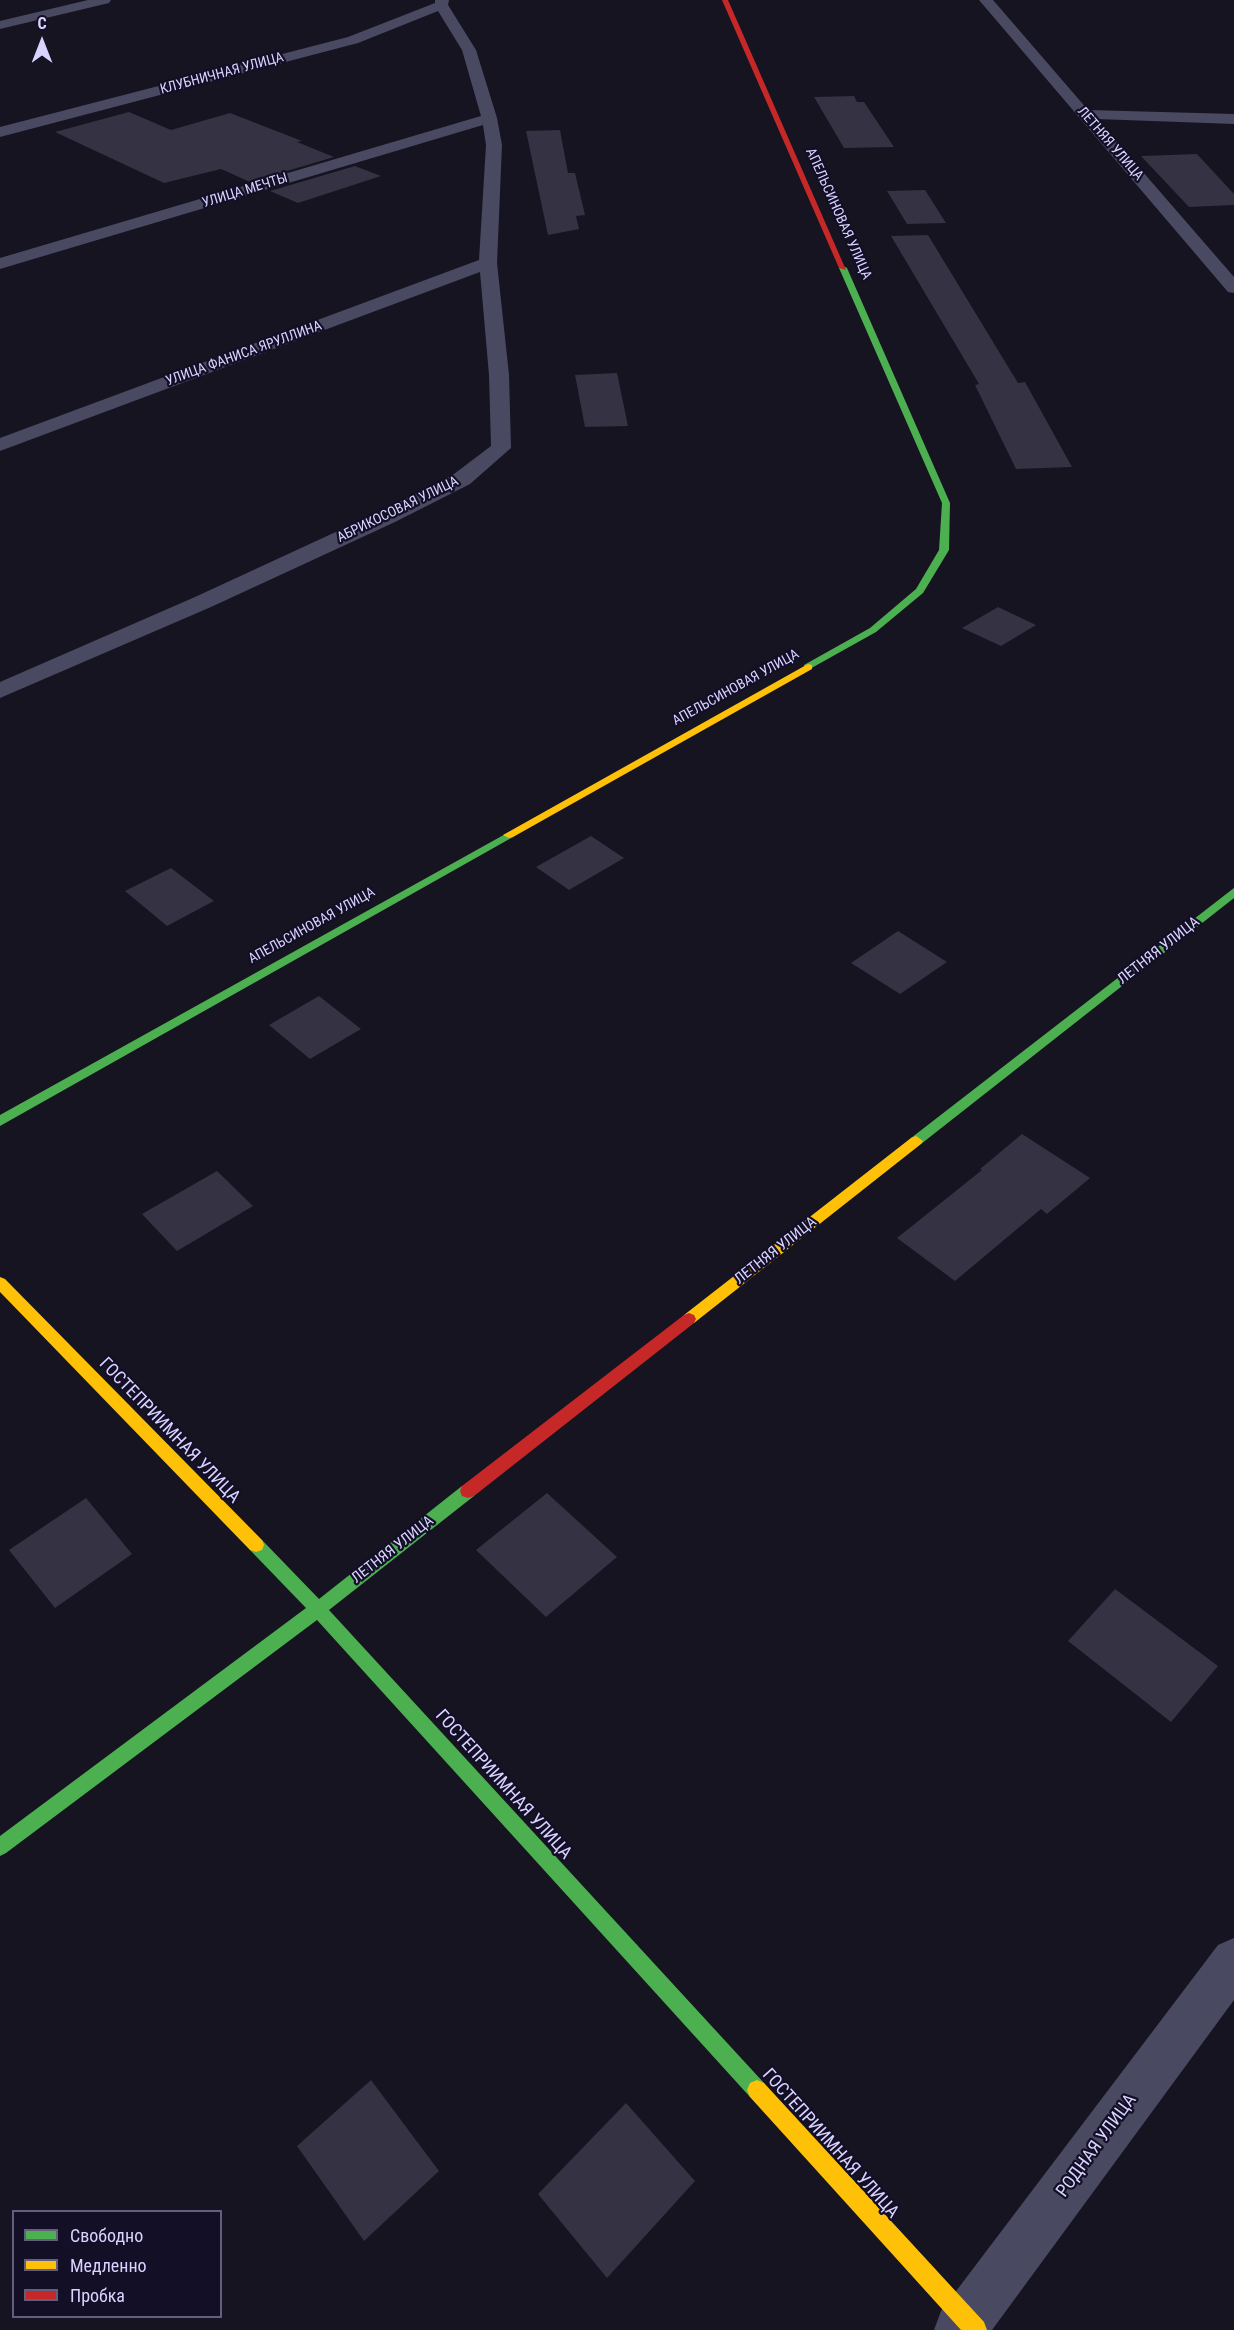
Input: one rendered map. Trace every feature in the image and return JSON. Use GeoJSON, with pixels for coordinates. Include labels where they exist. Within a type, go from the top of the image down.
{"type":"FeatureCollection","features":[{"type":"Feature","properties":{"kind":"street"},"geometry":{"type":"LineString","coordinates":[[0,25],[104,0]]}},
{"type":"Feature","properties":{"kind":"street","name":"АПЕЛЬСИНОВАЯ УЛИЦА"},"geometry":{"type":"LineString","coordinates":[[0,1121],[873,630],[920,591],[944,550],[946,503],[725,0]]}},
{"type":"Feature","properties":{"kind":"street","name":"ЛЕТНЯЯ УЛИЦА"},"geometry":{"type":"LineString","coordinates":[[986,0],[1234,288]]}},
{"type":"Feature","properties":{"kind":"street","name":"АБРИКОСОВАЯ УЛИЦА"},"geometry":{"type":"LineString","coordinates":[[0,691],[192,607],[387,517],[462,479],[501,448],[499,375],[488,263],[494,145],[489,118],[469,50],[442,2]]}},
{"type":"Feature","properties":{"kind":"street","name":"КЛУБНИЧНАЯ УЛИЦА"},"geometry":{"type":"LineString","coordinates":[[0,132],[352,40],[442,2]]}},
{"type":"Feature","properties":{"kind":"street"},"geometry":{"type":"LineString","coordinates":[[1084,114],[1234,119]]}},
{"type":"Feature","properties":{"kind":"street","name":"УЛИЦА МЕЧТЫ"},"geometry":{"type":"LineString","coordinates":[[0,264],[489,118]]}},
{"type":"Feature","properties":{"kind":"street","name":"УЛИЦА ФАНИСА ЯРУЛЛИНА"},"geometry":{"type":"LineString","coordinates":[[0,445],[488,263]]}},
{"type":"Feature","properties":{"kind":"street","name":"ЛЕТНЯЯ УЛИЦА"},"geometry":{"type":"LineString","coordinates":[[0,1846],[318,1609],[1234,892]]}},
{"type":"Feature","properties":{"kind":"street","name":"ГОСТЕПРИИМНАЯ УЛИЦА"},"geometry":{"type":"LineString","coordinates":[[0,1283],[318,1609],[968,2327]]}},
{"type":"Feature","properties":{"kind":"street","name":"РОДНАЯ УЛИЦА"},"geometry":{"type":"LineString","coordinates":[[968,2327],[1234,1961]]}},
{"type":"Feature","properties":{"kind":"building"},"geometry":{"type":"Polygon","coordinates":[[[854,96],[857,102],[864,102],[894,147],[844,148],[814,97],[854,96]]]}},
{"type":"Feature","properties":{"kind":"building"},"geometry":{"type":"Polygon","coordinates":[[[129,112],[171,130],[230,113],[302,141],[297,142],[334,157],[250,182],[221,169],[164,183],[55,132],[129,112]]]}},
{"type":"Feature","properties":{"kind":"building"},"geometry":{"type":"Polygon","coordinates":[[[560,130],[568,173],[575,173],[585,215],[576,216],[579,229],[548,235],[526,131],[560,130]]]}},
{"type":"Feature","properties":{"kind":"building"},"geometry":{"type":"Polygon","coordinates":[[[1197,154],[1234,194],[1234,205],[1189,207],[1141,156],[1197,154]]]}},
{"type":"Feature","properties":{"kind":"building"},"geometry":{"type":"Polygon","coordinates":[[[355,166],[381,176],[298,203],[270,191],[355,166]]]}},
{"type":"Feature","properties":{"kind":"building"},"geometry":{"type":"Polygon","coordinates":[[[925,190],[946,223],[907,224],[887,191],[925,190]]]}},
{"type":"Feature","properties":{"kind":"building"},"geometry":{"type":"Polygon","coordinates":[[[928,235],[1018,383],[1025,382],[1072,467],[1016,469],[975,385],[979,384],[891,236],[928,235]]]}},
{"type":"Feature","properties":{"kind":"building"},"geometry":{"type":"Polygon","coordinates":[[[617,373],[628,426],[585,427],[575,375],[617,373]]]}},
{"type":"Feature","properties":{"kind":"building"},"geometry":{"type":"Polygon","coordinates":[[[998,607],[1036,625],[1001,646],[962,628],[998,607]]]}},
{"type":"Feature","properties":{"kind":"building"},"geometry":{"type":"Polygon","coordinates":[[[591,836],[624,858],[569,890],[536,867],[591,836]]]}},
{"type":"Feature","properties":{"kind":"building"},"geometry":{"type":"Polygon","coordinates":[[[171,868],[214,901],[167,926],[125,891],[171,868]]]}},
{"type":"Feature","properties":{"kind":"building"},"geometry":{"type":"Polygon","coordinates":[[[898,931],[947,962],[900,994],[851,963],[898,931]]]}},
{"type":"Feature","properties":{"kind":"building"},"geometry":{"type":"Polygon","coordinates":[[[319,996],[361,1029],[310,1059],[269,1025],[319,996]]]}},
{"type":"Feature","properties":{"kind":"building"},"geometry":{"type":"Polygon","coordinates":[[[1022,1134],[1090,1178],[1047,1214],[1041,1209],[955,1281],[897,1238],[982,1170],[980,1169],[1022,1134]]]}},
{"type":"Feature","properties":{"kind":"building"},"geometry":{"type":"Polygon","coordinates":[[[217,1171],[253,1206],[177,1251],[142,1214],[217,1171]]]}},
{"type":"Feature","properties":{"kind":"building"},"geometry":{"type":"Polygon","coordinates":[[[547,1493],[617,1557],[546,1617],[476,1550],[547,1493]]]}},
{"type":"Feature","properties":{"kind":"building"},"geometry":{"type":"Polygon","coordinates":[[[86,1498],[132,1554],[55,1608],[9,1550],[86,1498]]]}},
{"type":"Feature","properties":{"kind":"building"},"geometry":{"type":"Polygon","coordinates":[[[1115,1589],[1218,1666],[1171,1722],[1068,1641],[1115,1589]]]}},
{"type":"Feature","properties":{"kind":"building"},"geometry":{"type":"Polygon","coordinates":[[[371,2080],[439,2171],[364,2241],[297,2146],[371,2080]]]}},
{"type":"Feature","properties":{"kind":"building"},"geometry":{"type":"Polygon","coordinates":[[[626,2103],[695,2181],[607,2278],[538,2194],[626,2103]]]}},
{"type":"Feature","properties":{"kind":"traffic: fast"},"geometry":{"type":"LineString","coordinates":[[808,667],[873,630],[920,591],[944,550],[946,503],[843,268]]}},
{"type":"Feature","properties":{"kind":"traffic: fast"},"geometry":{"type":"LineString","coordinates":[[0,1121],[509,835]]}},
{"type":"Feature","properties":{"kind":"traffic: fast"},"geometry":{"type":"LineString","coordinates":[[916,1141],[1234,892]]}},
{"type":"Feature","properties":{"kind":"traffic: fast"},"geometry":{"type":"LineString","coordinates":[[0,1847],[318,1609],[468,1491]]}},
{"type":"Feature","properties":{"kind":"traffic: fast"},"geometry":{"type":"LineString","coordinates":[[256,1545],[318,1609],[757,2090]]}},
{"type":"Feature","properties":{"kind":"traffic: slow"},"geometry":{"type":"LineString","coordinates":[[509,835],[808,667]]}},
{"type":"Feature","properties":{"kind":"traffic: slow"},"geometry":{"type":"LineString","coordinates":[[689,1319],[916,1141]]}},
{"type":"Feature","properties":{"kind":"traffic: slow"},"geometry":{"type":"LineString","coordinates":[[0,1283],[256,1545]]}},
{"type":"Feature","properties":{"kind":"traffic: slow"},"geometry":{"type":"LineString","coordinates":[[757,2090],[976,2330]]}},
{"type":"Feature","properties":{"kind":"traffic: jam"},"geometry":{"type":"LineString","coordinates":[[725,0],[843,268]]}},
{"type":"Feature","properties":{"kind":"traffic: jam"},"geometry":{"type":"LineString","coordinates":[[468,1491],[689,1319]]}}]}
